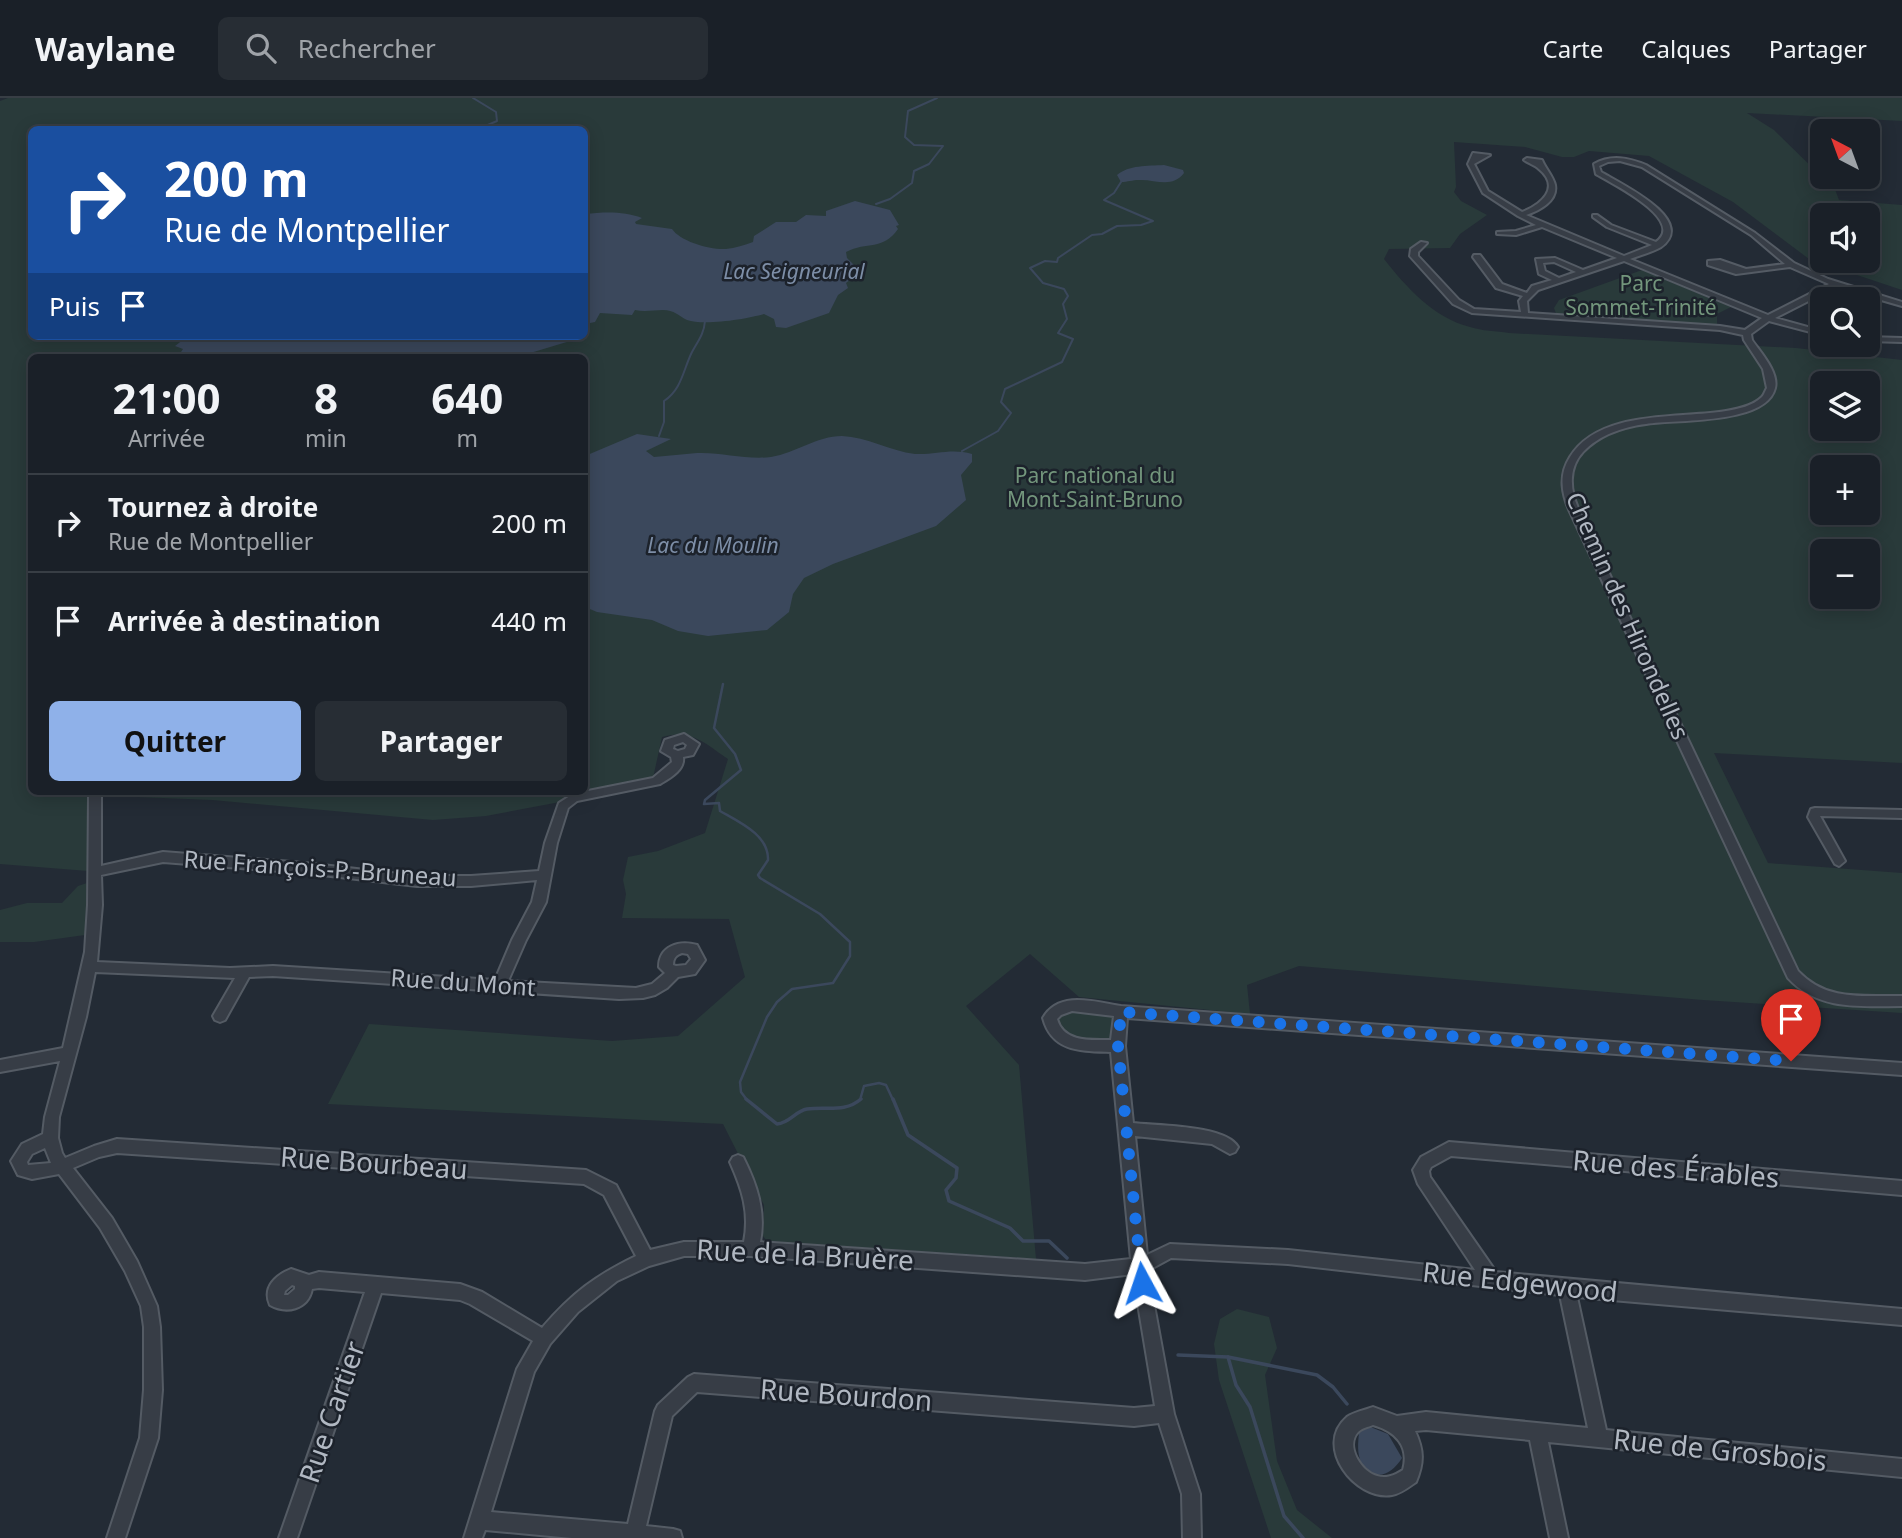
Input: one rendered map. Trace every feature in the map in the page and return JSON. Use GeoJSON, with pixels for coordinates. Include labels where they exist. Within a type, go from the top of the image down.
{"type":"FeatureCollection","features":[{"type":"Feature","properties":{"kind":"street"},"geometry":{"type":"LineString","coordinates":[[1525,316],[1522,304],[1526,295],[1537,287],[1659,245],[1668,231],[1664,219],[1645,200],[1602,176],[1596,168],[1605,160],[1625,160],[1644,166],[1731,220],[1791,265],[1835,284],[1902,304]]}},
{"type":"Feature","properties":{"kind":"street"},"geometry":{"type":"LineString","coordinates":[[1473,161],[1472,166],[1484,191],[1520,215],[1768,318],[1810,330]]}},
{"type":"Feature","properties":{"kind":"street"},"geometry":{"type":"LineString","coordinates":[[1520,215],[1539,208],[1551,190],[1551,184],[1540,167]]}},
{"type":"Feature","properties":{"kind":"street"},"geometry":{"type":"LineString","coordinates":[[1595,216],[1609,226],[1659,245]]}},
{"type":"Feature","properties":{"kind":"street"},"geometry":{"type":"LineString","coordinates":[[1499,233],[1516,233],[1542,225]]}},
{"type":"Feature","properties":{"kind":"street"},"geometry":{"type":"LineString","coordinates":[[1423,243],[1414,251],[1414,256],[1459,305],[1482,313],[1720,328],[1746,333],[1768,318],[1835,284]]}},
{"type":"Feature","properties":{"kind":"street"},"geometry":{"type":"LineString","coordinates":[[1477,257],[1499,286],[1526,295]]}},
{"type":"Feature","properties":{"kind":"street"},"geometry":{"type":"LineString","coordinates":[[1558,280],[1543,273],[1539,262],[1555,260],[1582,272]]}},
{"type":"Feature","properties":{"kind":"street"},"geometry":{"type":"LineString","coordinates":[[1745,271],[1791,265]]}},
{"type":"Feature","properties":{"kind":"street","name":"Chemin des Hirondelles"},"geometry":{"type":"LineString","coordinates":[[1746,333],[1770,376],[1771,387],[1766,397],[1751,407],[1732,414],[1650,420],[1605,432],[1584,446],[1572,461],[1567,479],[1569,496],[1797,980],[1810,991],[1828,998],[1902,1001]]}},
{"type":"Feature","properties":{"kind":"street"},"geometry":{"type":"LineString","coordinates":[[1880,339],[1902,340]]}},
{"type":"Feature","properties":{"kind":"street"},"geometry":{"type":"LineString","coordinates":[[588,795],[656,781],[678,763],[677,755]]}},
{"type":"Feature","properties":{"kind":"street"},"geometry":{"type":"LineString","coordinates":[[500,985],[519,940],[537,909],[551,843],[565,802],[588,795]]}},
{"type":"Feature","properties":{"kind":"street"},"geometry":{"type":"LineString","coordinates":[[95,797],[94,936],[70,1053],[52,1117],[50,1138],[61,1165],[101,1216],[121,1247],[143,1292],[152,1326],[153,1390],[149,1438],[116,1538]]}},
{"type":"Feature","properties":{"kind":"street"},"geometry":{"type":"LineString","coordinates":[[1839,862],[1814,817],[1815,812],[1902,814]]}},
{"type":"Feature","properties":{"kind":"street","name":"Rue François-P.-Bruneau"},"geometry":{"type":"LineString","coordinates":[[96,872],[163,857],[304,868],[408,880],[462,881],[545,875]]}},
{"type":"Feature","properties":{"kind":"street","name":"Rue du Mont"},"geometry":{"type":"LineString","coordinates":[[89,967],[244,974],[273,971],[636,994],[660,989],[674,972]]}},
{"type":"Feature","properties":{"kind":"street"},"geometry":{"type":"LineString","coordinates":[[220,1016],[244,974]]}},
{"type":"Feature","properties":{"kind":"street"},"geometry":{"type":"LineString","coordinates":[[1118,1046],[1064,1040],[1056,1034],[1050,1018],[1059,1009],[1070,1006],[1121,1012],[1902,1069]]}},
{"type":"Feature","properties":{"kind":"street"},"geometry":{"type":"LineString","coordinates":[[1121,1012],[1118,1046],[1125,1129],[1150,1334],[1166,1414],[1191,1494],[1192,1538]]}},
{"type":"Feature","properties":{"kind":"street"},"geometry":{"type":"LineString","coordinates":[[0,1066],[70,1053]]}},
{"type":"Feature","properties":{"kind":"street"},"geometry":{"type":"LineString","coordinates":[[1125,1129],[1215,1138],[1230,1147]]}},
{"type":"Feature","properties":{"kind":"street","name":"Rue Bourbeau"},"geometry":{"type":"LineString","coordinates":[[50,1138],[25,1151],[20,1158],[20,1165],[25,1172],[33,1173],[61,1165],[95,1150],[122,1146],[586,1177],[610,1190],[646,1259]]}},
{"type":"Feature","properties":{"kind":"street","name":"Rue des Érables"},"geometry":{"type":"LineString","coordinates":[[1492,1281],[1423,1179],[1421,1170],[1426,1162],[1449,1149],[1902,1188]]}},
{"type":"Feature","properties":{"kind":"street"},"geometry":{"type":"LineString","coordinates":[[738,1162],[755,1204],[756,1225],[750,1249]]}},
{"type":"Feature","properties":{"kind":"street","name":"Rue de la Bruère"},"geometry":{"type":"LineString","coordinates":[[476,1529],[526,1369],[544,1338],[556,1321],[592,1289],[646,1259],[684,1249],[750,1249],[1084,1272],[1141,1266]]}},
{"type":"Feature","properties":{"kind":"street","name":"Rue Edgewood"},"geometry":{"type":"LineString","coordinates":[[1141,1266],[1170,1251],[1288,1257],[1492,1281],[1902,1317]]}},
{"type":"Feature","properties":{"kind":"street"},"geometry":{"type":"LineString","coordinates":[[305,1283],[319,1280],[466,1294],[544,1338]]}},
{"type":"Feature","properties":{"kind":"street","name":"Rue Cartier"},"geometry":{"type":"LineString","coordinates":[[288,1538],[376,1285]]}},
{"type":"Feature","properties":{"kind":"street"},"geometry":{"type":"LineString","coordinates":[[1567,1288],[1599,1437]]}},
{"type":"Feature","properties":{"kind":"street","name":"Rue Bourdon"},"geometry":{"type":"LineString","coordinates":[[635,1534],[664,1411],[694,1383],[1135,1417],[1166,1414]]}},
{"type":"Feature","properties":{"kind":"street","name":"Rue de Grosbois"},"geometry":{"type":"LineString","coordinates":[[1397,1425],[1426,1421],[1902,1468]]}},
{"type":"Feature","properties":{"kind":"street"},"geometry":{"type":"LineString","coordinates":[[1537,1432],[1559,1538]]}},
{"type":"Feature","properties":{"kind":"street"},"geometry":{"type":"LineString","coordinates":[[476,1529],[635,1534],[673,1538]]}},
{"type":"Feature","properties":{"kind":"green space","name":"Parc national du Mont-Saint-Bruno"},"geometry":{"type":"Polygon","coordinates":[[[8,98],[1902,98],[1902,121],[1747,113],[1774,130],[1810,165],[1810,189],[1835,189],[1839,200],[1877,203],[1810,203],[1810,259],[1733,202],[1649,156],[1589,151],[1574,157],[1562,157],[1525,147],[1454,142],[1454,192],[1461,201],[1487,215],[1460,234],[1450,248],[1389,249],[1384,259],[1411,290],[1433,309],[1457,323],[1479,329],[1509,333],[1796,348],[1810,350],[1810,357],[1876,357],[1902,360],[1902,763],[1714,753],[1768,863],[1902,873],[1902,1013],[1703,1000],[1299,966],[1247,985],[1250,1014],[1079,997],[1030,954],[966,1006],[1019,1065],[1036,1259],[767,1241],[763,1236],[764,1205],[723,1124],[328,1104],[369,1024],[612,1041],[678,1036],[745,977],[729,919],[622,918],[626,894],[623,880],[628,857],[658,851],[705,833],[728,759],[690,736],[662,737],[653,778],[588,791],[588,354],[28,354],[28,795],[87,795],[88,871],[0,864],[0,101],[8,98]]]}},
{"type":"Feature","properties":{"kind":"green space","name":"Parc national du Mont-Saint-Bruno"},"geometry":{"type":"Polygon","coordinates":[[[1880,203],[1902,205],[1902,290],[1851,273],[1880,273],[1880,203]]]}},
{"type":"Feature","properties":{"kind":"green space","name":"Parc Sommet-Trinité"},"geometry":{"type":"Polygon","coordinates":[[[1642,270],[1731,307],[1717,314],[1717,326],[1557,316],[1554,308],[1559,300],[1642,270]]]}},
{"type":"Feature","properties":{"kind":"green space","name":"Parc national du Mont-Saint-Bruno"},"geometry":{"type":"Polygon","coordinates":[[[87,795],[572,795],[560,802],[486,816],[433,820],[212,800],[87,795]]]}},
{"type":"Feature","properties":{"kind":"green space"},"geometry":{"type":"Polygon","coordinates":[[[87,883],[85,935],[34,942],[0,942],[0,910],[27,903],[62,903],[78,886],[87,883]]]}},
{"type":"Feature","properties":{"kind":"green space"},"geometry":{"type":"Polygon","coordinates":[[[1059,1009],[1121,1012],[1118,1046],[1064,1040],[1053,1013],[1059,1009]]]}},
{"type":"Feature","properties":{"kind":"green space"},"geometry":{"type":"Polygon","coordinates":[[[1237,1309],[1269,1317],[1277,1348],[1265,1375],[1277,1461],[1297,1510],[1332,1538],[1271,1538],[1219,1380],[1214,1344],[1220,1319],[1237,1309]]]}},
{"type":"Feature","properties":{"kind":"water"},"geometry":{"type":"Polygon","coordinates":[[[1164,165],[1183,170],[1184,173],[1169,182],[1121,182],[1117,175],[1133,168],[1164,165]]]}},
{"type":"Feature","properties":{"kind":"water","name":"Lac Seigneurial"},"geometry":{"type":"Polygon","coordinates":[[[855,201],[890,210],[899,225],[886,240],[846,252],[847,258],[854,265],[849,274],[851,279],[846,283],[848,288],[838,295],[829,313],[786,328],[776,327],[774,319],[764,314],[737,320],[694,322],[663,310],[635,310],[632,315],[600,313],[595,322],[588,323],[588,214],[628,214],[642,218],[635,222],[636,224],[672,229],[696,244],[726,249],[753,242],[754,236],[776,222],[796,222],[806,215],[826,216],[826,211],[855,201]]]}},
{"type":"Feature","properties":{"kind":"water"},"geometry":{"type":"Polygon","coordinates":[[[183,340],[570,340],[527,354],[180,354],[183,349],[175,346],[183,340]]]}},
{"type":"Feature","properties":{"kind":"water","name":"Lac du Moulin"},"geometry":{"type":"Polygon","coordinates":[[[637,434],[671,439],[646,451],[654,457],[697,453],[752,458],[771,457],[824,439],[842,436],[915,454],[964,452],[972,454],[972,462],[961,475],[966,500],[936,526],[833,564],[804,578],[793,594],[789,612],[767,630],[708,636],[678,631],[652,620],[588,608],[588,455],[637,434]]]}},
{"type":"Feature","properties":{"kind":"water"},"geometry":{"type":"Polygon","coordinates":[[[1368,1426],[1388,1434],[1402,1458],[1383,1474],[1371,1473],[1360,1459],[1359,1433],[1368,1426]]]}},
{"type":"Feature","properties":{"kind":"waterway"},"geometry":{"type":"LineString","coordinates":[[473,98],[496,112],[497,121],[485,126]]}},
{"type":"Feature","properties":{"kind":"waterway"},"geometry":{"type":"LineString","coordinates":[[876,204],[890,199],[912,183],[914,171],[929,164],[943,146],[914,145],[905,137],[908,111],[937,98]]}},
{"type":"Feature","properties":{"kind":"waterway"},"geometry":{"type":"LineString","coordinates":[[962,451],[998,431],[1011,413],[1001,402],[1005,389],[1062,362],[1073,339],[1058,333],[1067,319],[1063,304],[1068,296],[1064,289],[1043,283],[1030,268],[1045,261],[1057,262],[1058,258],[1092,235],[1102,234],[1117,226],[1141,225],[1153,221],[1104,200],[1114,193],[1121,182]]}},
{"type":"Feature","properties":{"kind":"waterway"},"geometry":{"type":"LineString","coordinates":[[659,436],[664,422],[664,401],[675,391],[702,334],[705,321]]}},
{"type":"Feature","properties":{"kind":"waterway"},"geometry":{"type":"LineString","coordinates":[[723,684],[714,728],[735,754],[741,770],[705,800],[704,804],[719,803],[720,811],[751,830],[764,843],[768,860],[758,875],[760,878],[820,914],[850,942],[850,956],[833,983],[792,989],[777,1002],[767,1017],[740,1082],[741,1092],[747,1100]]}},
{"type":"Feature","properties":{"kind":"waterway"},"geometry":{"type":"LineString","coordinates":[[860,1100],[864,1086],[879,1083],[886,1085],[893,1100]]}},
{"type":"Feature","properties":{"kind":"waterway"},"geometry":{"type":"LineString","coordinates":[[893,1099],[908,1135],[957,1168],[956,1178],[946,1190],[949,1201],[1010,1228],[1023,1241],[1049,1241],[1067,1258]]}},
{"type":"Feature","properties":{"kind":"waterway"},"geometry":{"type":"LineString","coordinates":[[747,1100],[777,1124],[803,1110],[842,1108],[860,1100]]}},
{"type":"Feature","properties":{"kind":"waterway"},"geometry":{"type":"LineString","coordinates":[[1178,1355],[1228,1357]]}},
{"type":"Feature","properties":{"kind":"waterway"},"geometry":{"type":"LineString","coordinates":[[1228,1357],[1317,1375],[1333,1387],[1347,1404]]}},
{"type":"Feature","properties":{"kind":"waterway"},"geometry":{"type":"LineString","coordinates":[[1228,1357],[1236,1385],[1250,1407],[1284,1516],[1303,1538]]}},
{"type":"Feature","properties":{"kind":"route"},"geometry":{"type":"LineString","coordinates":[[1142,1283],[1118,1046],[1121,1012],[1791,1061]]}}]}
